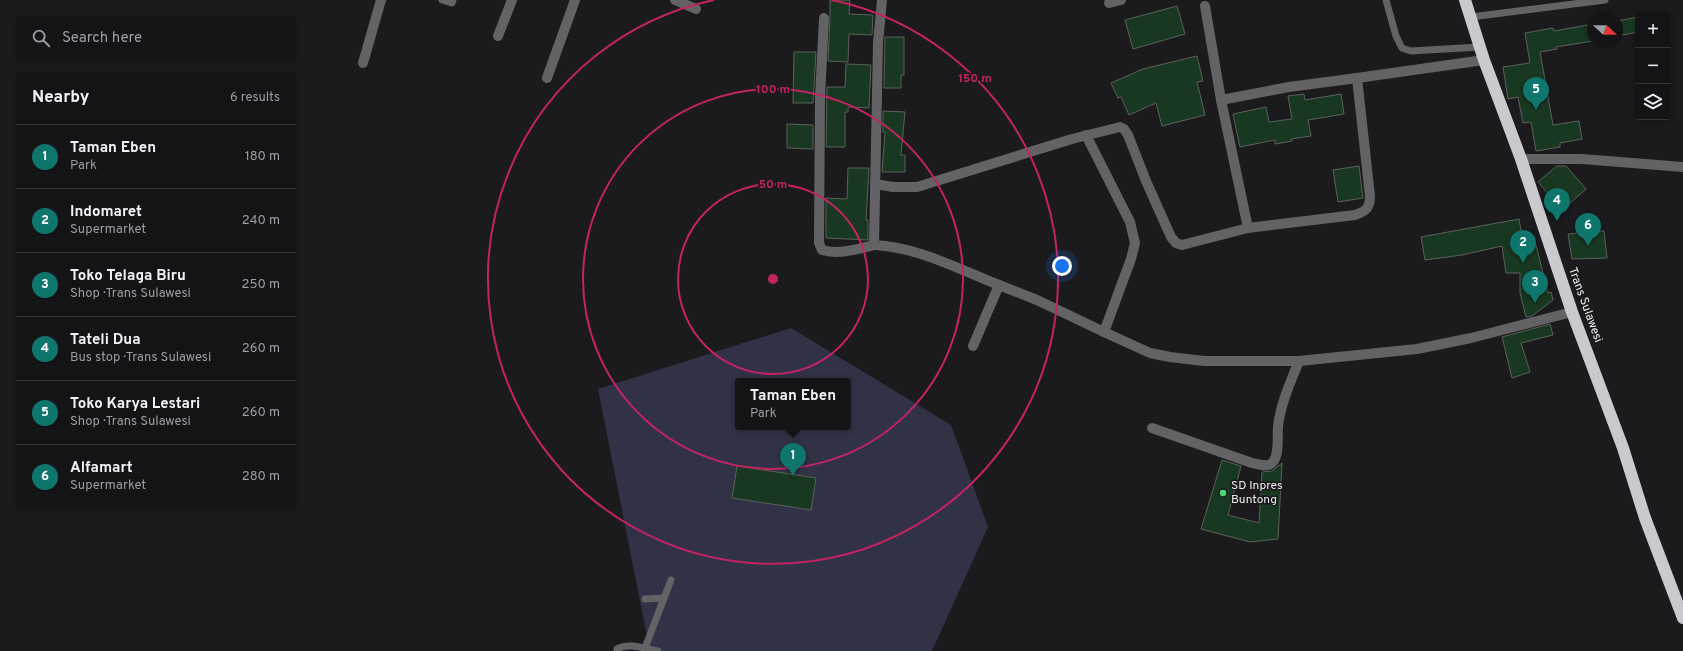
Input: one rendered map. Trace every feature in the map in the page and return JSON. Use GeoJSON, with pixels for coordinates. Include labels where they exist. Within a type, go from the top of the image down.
{"type":"FeatureCollection","features":[{"type":"Feature","properties":{"kind":"highway","name":"Trans Sulawesi"},"geometry":{"type":"LineString","coordinates":[[1465,0],[1484,60],[1520,159],[1572,312],[1623,448],[1645,518],[1683,618]]}},
{"type":"Feature","properties":{"kind":"street"},"geometry":{"type":"LineString","coordinates":[[364,63],[381,0]]}},
{"type":"Feature","properties":{"kind":"street"},"geometry":{"type":"LineString","coordinates":[[498,36],[512,0]]}},
{"type":"Feature","properties":{"kind":"street"},"geometry":{"type":"LineString","coordinates":[[547,78],[575,0]]}},
{"type":"Feature","properties":{"kind":"street"},"geometry":{"type":"LineString","coordinates":[[675,0],[696,9]]}},
{"type":"Feature","properties":{"kind":"street"},"geometry":{"type":"LineString","coordinates":[[874,245],[878,43],[882,0]]}},
{"type":"Feature","properties":{"kind":"street"},"geometry":{"type":"LineString","coordinates":[[1109,4],[1121,0]]}},
{"type":"Feature","properties":{"kind":"street"},"geometry":{"type":"LineString","coordinates":[[1205,6],[1221,100],[1248,228]]}},
{"type":"Feature","properties":{"kind":"street"},"geometry":{"type":"LineString","coordinates":[[824,18],[820,97],[819,244],[822,250],[829,252],[859,249],[874,245],[894,246],[915,251],[1037,300],[1150,352],[1170,357],[1224,362],[1299,361],[1417,349],[1471,338],[1572,312]]}},
{"type":"Feature","properties":{"kind":"street"},"geometry":{"type":"LineString","coordinates":[[1221,100],[1290,88],[1484,60]]}},
{"type":"Feature","properties":{"kind":"street"},"geometry":{"type":"LineString","coordinates":[[875,184],[893,187],[917,187],[1086,135],[1120,127],[1124,128],[1171,237],[1176,243],[1182,245],[1248,228],[1355,215],[1367,209],[1370,196],[1357,78]]}},
{"type":"Feature","properties":{"kind":"street"},"geometry":{"type":"LineString","coordinates":[[1086,135],[1130,222],[1135,243],[1131,259],[1104,332]]}},
{"type":"Feature","properties":{"kind":"street"},"geometry":{"type":"LineString","coordinates":[[1520,159],[1582,159],[1683,167]]}},
{"type":"Feature","properties":{"kind":"street"},"geometry":{"type":"LineString","coordinates":[[973,346],[999,285]]}},
{"type":"Feature","properties":{"kind":"street"},"geometry":{"type":"LineString","coordinates":[[1152,428],[1252,463],[1267,466],[1272,464],[1276,453],[1278,426],[1282,404],[1299,361]]}},
{"type":"Feature","properties":{"kind":"lane"},"geometry":{"type":"LineString","coordinates":[[442,0],[452,3],[453,0]]}},
{"type":"Feature","properties":{"kind":"lane"},"geometry":{"type":"LineString","coordinates":[[1386,0],[1396,36],[1402,48],[1411,51],[1480,47]]}},
{"type":"Feature","properties":{"kind":"lane"},"geometry":{"type":"LineString","coordinates":[[1471,16],[1605,0]]}},
{"type":"Feature","properties":{"kind":"lane"},"geometry":{"type":"LineString","coordinates":[[645,648],[671,580]]}},
{"type":"Feature","properties":{"kind":"lane"},"geometry":{"type":"LineString","coordinates":[[645,599],[663,598]]}},
{"type":"Feature","properties":{"kind":"lane"},"geometry":{"type":"LineString","coordinates":[[617,649],[622,646],[658,651]]}},
{"type":"Feature","properties":{"kind":"shaded area"},"geometry":{"type":"Polygon","coordinates":[[[791,328],[951,425],[988,527],[932,651],[650,651],[598,389],[791,328]]]}},
{"type":"Feature","properties":{"kind":"building"},"geometry":{"type":"Polygon","coordinates":[[[830,0],[850,0],[849,14],[873,15],[872,35],[849,34],[848,62],[828,61],[830,0]]]}},
{"type":"Feature","properties":{"kind":"building"},"geometry":{"type":"Polygon","coordinates":[[[1177,6],[1185,34],[1133,49],[1125,20],[1177,6]]]}},
{"type":"Feature","properties":{"kind":"building"},"geometry":{"type":"Polygon","coordinates":[[[1635,18],[1635,33],[1623,35],[1623,20],[1635,18]]]}},
{"type":"Feature","properties":{"kind":"building"},"geometry":{"type":"Polygon","coordinates":[[[1587,25],[1587,42],[1556,47],[1557,49],[1540,52],[1553,125],[1579,121],[1582,139],[1560,143],[1560,147],[1536,151],[1531,122],[1523,123],[1518,97],[1508,99],[1503,67],[1530,63],[1525,33],[1553,28],[1554,31],[1587,25]]]}},
{"type":"Feature","properties":{"kind":"building"},"geometry":{"type":"Polygon","coordinates":[[[885,37],[904,37],[904,75],[901,75],[901,88],[884,88],[885,37]]]}},
{"type":"Feature","properties":{"kind":"building"},"geometry":{"type":"Polygon","coordinates":[[[794,52],[816,52],[813,103],[793,103],[794,52]]]}},
{"type":"Feature","properties":{"kind":"building"},"geometry":{"type":"Polygon","coordinates":[[[1197,56],[1203,81],[1197,82],[1205,115],[1162,126],[1156,103],[1129,115],[1121,97],[1118,98],[1111,83],[1143,69],[1197,56]]]}},
{"type":"Feature","properties":{"kind":"building"},"geometry":{"type":"Polygon","coordinates":[[[846,64],[871,65],[869,108],[848,107],[848,112],[845,112],[845,147],[826,147],[827,87],[845,87],[846,64]]]}},
{"type":"Feature","properties":{"kind":"building"},"geometry":{"type":"Polygon","coordinates":[[[1304,94],[1305,100],[1341,94],[1344,114],[1308,120],[1311,136],[1291,139],[1292,141],[1275,144],[1275,140],[1240,147],[1233,114],[1266,107],[1269,122],[1292,119],[1288,96],[1304,94]]]}},
{"type":"Feature","properties":{"kind":"building"},"geometry":{"type":"Polygon","coordinates":[[[883,111],[905,112],[901,155],[905,155],[905,172],[882,172],[885,132],[883,132],[883,111]]]}},
{"type":"Feature","properties":{"kind":"building"},"geometry":{"type":"Polygon","coordinates":[[[787,124],[813,125],[813,149],[787,148],[787,124]]]}},
{"type":"Feature","properties":{"kind":"building"},"geometry":{"type":"Polygon","coordinates":[[[1359,166],[1363,198],[1338,202],[1333,170],[1359,166]]]}},
{"type":"Feature","properties":{"kind":"building"},"geometry":{"type":"Polygon","coordinates":[[[1557,166],[1566,166],[1586,189],[1562,210],[1538,182],[1557,166]]]}},
{"type":"Feature","properties":{"kind":"building"},"geometry":{"type":"Polygon","coordinates":[[[848,168],[869,168],[866,220],[868,220],[868,240],[826,238],[826,198],[847,199],[848,168]]]}},
{"type":"Feature","properties":{"kind":"building"},"geometry":{"type":"Polygon","coordinates":[[[1519,219],[1524,248],[1536,245],[1548,293],[1551,292],[1553,300],[1532,316],[1526,317],[1520,293],[1520,273],[1506,273],[1502,246],[1462,255],[1425,260],[1421,237],[1519,219]]]}},
{"type":"Feature","properties":{"kind":"building"},"geometry":{"type":"Polygon","coordinates":[[[1604,231],[1607,258],[1572,259],[1568,234],[1604,231]]]}},
{"type":"Feature","properties":{"kind":"building"},"geometry":{"type":"Polygon","coordinates":[[[1550,324],[1553,335],[1521,343],[1530,372],[1512,378],[1502,337],[1550,324]]]}},
{"type":"Feature","properties":{"kind":"building","name":"SD Inpres Buntong"},"geometry":{"type":"Polygon","coordinates":[[[1222,460],[1241,466],[1228,515],[1259,523],[1262,472],[1272,471],[1282,463],[1278,539],[1250,542],[1201,529],[1222,460]]]}},
{"type":"Feature","properties":{"kind":"building"},"geometry":{"type":"Polygon","coordinates":[[[737,466],[816,478],[811,510],[732,498],[737,466]]]}},
{"type":"Feature","properties":{"kind":"place","name":"Toko Karya Lestari"},"geometry":{"type":"Point","coordinates":[1536,110]}},
{"type":"Feature","properties":{"kind":"place","name":"Tateli Dua"},"geometry":{"type":"Point","coordinates":[1557,221]}},
{"type":"Feature","properties":{"kind":"place","name":"Alfamart"},"geometry":{"type":"Point","coordinates":[1588,246]}},
{"type":"Feature","properties":{"kind":"place","name":"Indomaret"},"geometry":{"type":"Point","coordinates":[1523,263]}},
{"type":"Feature","properties":{"kind":"place","name":"Toko Telaga Biru"},"geometry":{"type":"Point","coordinates":[1535,303]}},
{"type":"Feature","properties":{"kind":"place","name":"Taman Eben"},"geometry":{"type":"Point","coordinates":[793,476]}},
{"type":"Feature","properties":{"kind":"place","name":"SD Inpres Buntong"},"geometry":{"type":"Point","coordinates":[1223,493]}}]}
